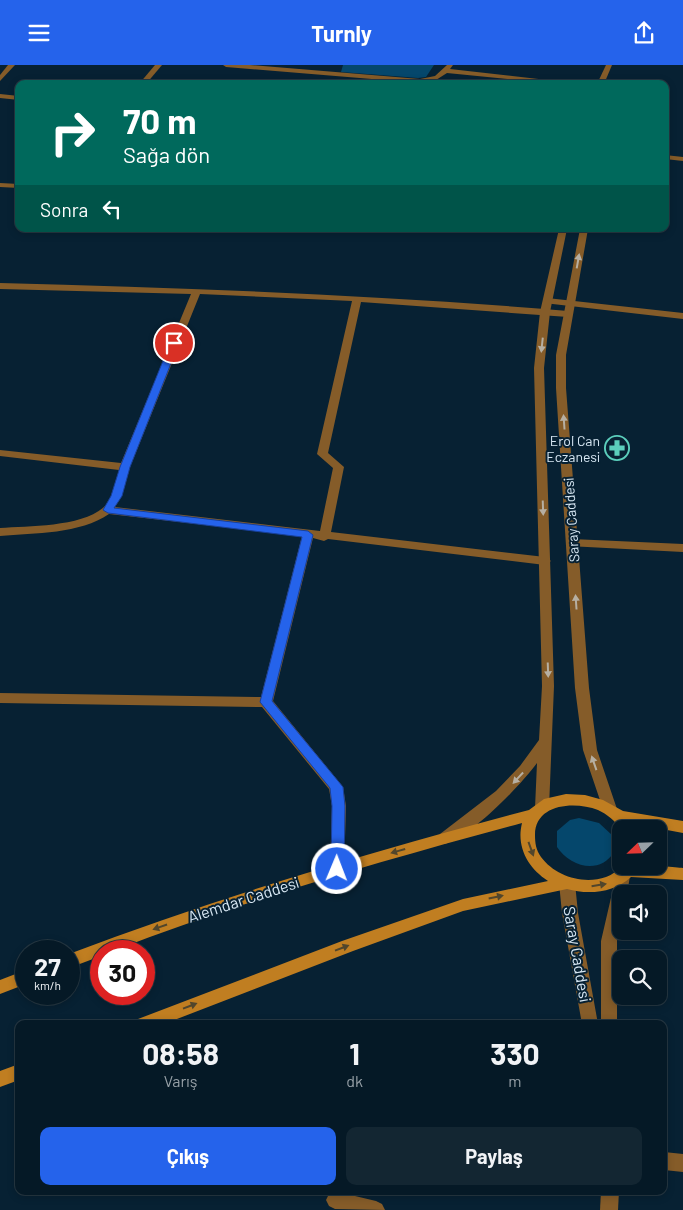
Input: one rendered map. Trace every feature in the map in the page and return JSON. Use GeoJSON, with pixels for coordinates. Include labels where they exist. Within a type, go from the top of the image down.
{"type":"FeatureCollection","features":[{"type":"Feature","properties":{"kind":"main road","name":"Alemdar Caddesi"},"geometry":{"type":"LineString","coordinates":[[80,957],[232,902],[337,869],[539,811],[554,802],[568,799],[597,803],[615,812],[683,827]]}},
{"type":"Feature","properties":{"kind":"main road"},"geometry":{"type":"LineString","coordinates":[[539,811],[529,825],[527,838],[530,852],[538,865],[551,876],[567,883]]}},
{"type":"Feature","properties":{"kind":"main road"},"geometry":{"type":"LineString","coordinates":[[615,812],[622,820]]}},
{"type":"Feature","properties":{"kind":"main road"},"geometry":{"type":"LineString","coordinates":[[668,873],[683,874]]}},
{"type":"Feature","properties":{"kind":"main road"},"geometry":{"type":"LineString","coordinates":[[154,1020],[348,945],[463,905],[567,883],[598,886],[612,883],[622,875]]}},
{"type":"Feature","properties":{"kind":"main road"},"geometry":{"type":"LineString","coordinates":[[0,987],[15,981]]}},
{"type":"Feature","properties":{"kind":"main road"},"geometry":{"type":"LineString","coordinates":[[0,1079],[15,1073]]}},
{"type":"Feature","properties":{"kind":"street"},"geometry":{"type":"LineString","coordinates":[[0,79],[12,65]]}},
{"type":"Feature","properties":{"kind":"street"},"geometry":{"type":"LineString","coordinates":[[146,80],[160,65]]}},
{"type":"Feature","properties":{"kind":"street"},"geometry":{"type":"LineString","coordinates":[[226,65],[319,75],[403,80]]}},
{"type":"Feature","properties":{"kind":"street"},"geometry":{"type":"LineString","coordinates":[[319,75],[324,65]]}},
{"type":"Feature","properties":{"kind":"street"},"geometry":{"type":"LineString","coordinates":[[602,80],[608,65]]}},
{"type":"Feature","properties":{"kind":"street"},"geometry":{"type":"LineString","coordinates":[[428,80],[435,79],[448,68],[546,80]]}},
{"type":"Feature","properties":{"kind":"street"},"geometry":{"type":"LineString","coordinates":[[0,96],[15,98]]}},
{"type":"Feature","properties":{"kind":"street"},"geometry":{"type":"LineString","coordinates":[[669,157],[683,159]]}},
{"type":"Feature","properties":{"kind":"street"},"geometry":{"type":"LineString","coordinates":[[669,166],[683,166]]}},
{"type":"Feature","properties":{"kind":"street"},"geometry":{"type":"LineString","coordinates":[[0,185],[15,186]]}},
{"type":"Feature","properties":{"kind":"street","name":"Saray Caddesi"},"geometry":{"type":"LineString","coordinates":[[539,811],[547,739],[548,686],[539,368],[546,307],[557,264],[562,232]]}},
{"type":"Feature","properties":{"kind":"street","name":"Saray Caddesi"},"geometry":{"type":"LineString","coordinates":[[583,232],[561,355],[561,388],[582,688],[590,750],[615,812]]}},
{"type":"Feature","properties":{"kind":"street"},"geometry":{"type":"LineString","coordinates":[[0,286],[197,291],[357,298],[683,316]]}},
{"type":"Feature","properties":{"kind":"street"},"geometry":{"type":"LineString","coordinates":[[108,510],[116,496],[125,467],[197,291]]}},
{"type":"Feature","properties":{"kind":"street"},"geometry":{"type":"LineString","coordinates":[[324,537],[339,467],[322,454],[357,298]]}},
{"type":"Feature","properties":{"kind":"street"},"geometry":{"type":"LineString","coordinates":[[0,453],[125,467]]}},
{"type":"Feature","properties":{"kind":"street"},"geometry":{"type":"LineString","coordinates":[[0,531],[33,530],[84,521],[108,510],[324,537],[545,561]]}},
{"type":"Feature","properties":{"kind":"street"},"geometry":{"type":"LineString","coordinates":[[266,702],[308,535]]}},
{"type":"Feature","properties":{"kind":"street"},"geometry":{"type":"LineString","coordinates":[[572,543],[683,548]]}},
{"type":"Feature","properties":{"kind":"street"},"geometry":{"type":"LineString","coordinates":[[0,698],[266,702],[336,787],[339,806],[337,869]]}},
{"type":"Feature","properties":{"kind":"street"},"geometry":{"type":"LineString","coordinates":[[445,838],[473,819],[504,793],[530,765],[547,739]]}},
{"type":"Feature","properties":{"kind":"street","name":"Saray Caddesi"},"geometry":{"type":"LineString","coordinates":[[609,1020],[609,941],[626,875]]}},
{"type":"Feature","properties":{"kind":"street","name":"Saray Caddesi"},"geometry":{"type":"LineString","coordinates":[[567,883],[570,913],[589,1020]]}},
{"type":"Feature","properties":{"kind":"street"},"geometry":{"type":"LineString","coordinates":[[667,1161],[683,1163]]}},
{"type":"Feature","properties":{"kind":"street"},"geometry":{"type":"LineString","coordinates":[[609,1210],[610,1195]]}},
{"type":"Feature","properties":{"kind":"street"},"geometry":{"type":"LineString","coordinates":[[335,1200],[376,1210]]}},
{"type":"Feature","properties":{"kind":"shaded area"},"geometry":{"type":"Polygon","coordinates":[[[343,65],[434,65],[426,77],[418,78],[341,72],[343,65]]]}},
{"type":"Feature","properties":{"kind":"shaded area"},"geometry":{"type":"Polygon","coordinates":[[[579,818],[599,823],[612,835],[612,854],[608,859],[601,864],[585,866],[569,859],[563,854],[557,847],[557,831],[570,820],[579,818]]]}},
{"type":"Feature","properties":{"kind":"place","name":"Erol Can Eczanesi"},"geometry":{"type":"Point","coordinates":[617,448]}},
{"type":"Feature","properties":{"kind":"route"},"geometry":{"type":"LineString","coordinates":[[174,343],[125,467],[116,496],[108,510],[308,535],[266,702],[336,787],[339,806],[337,869]]}}]}
